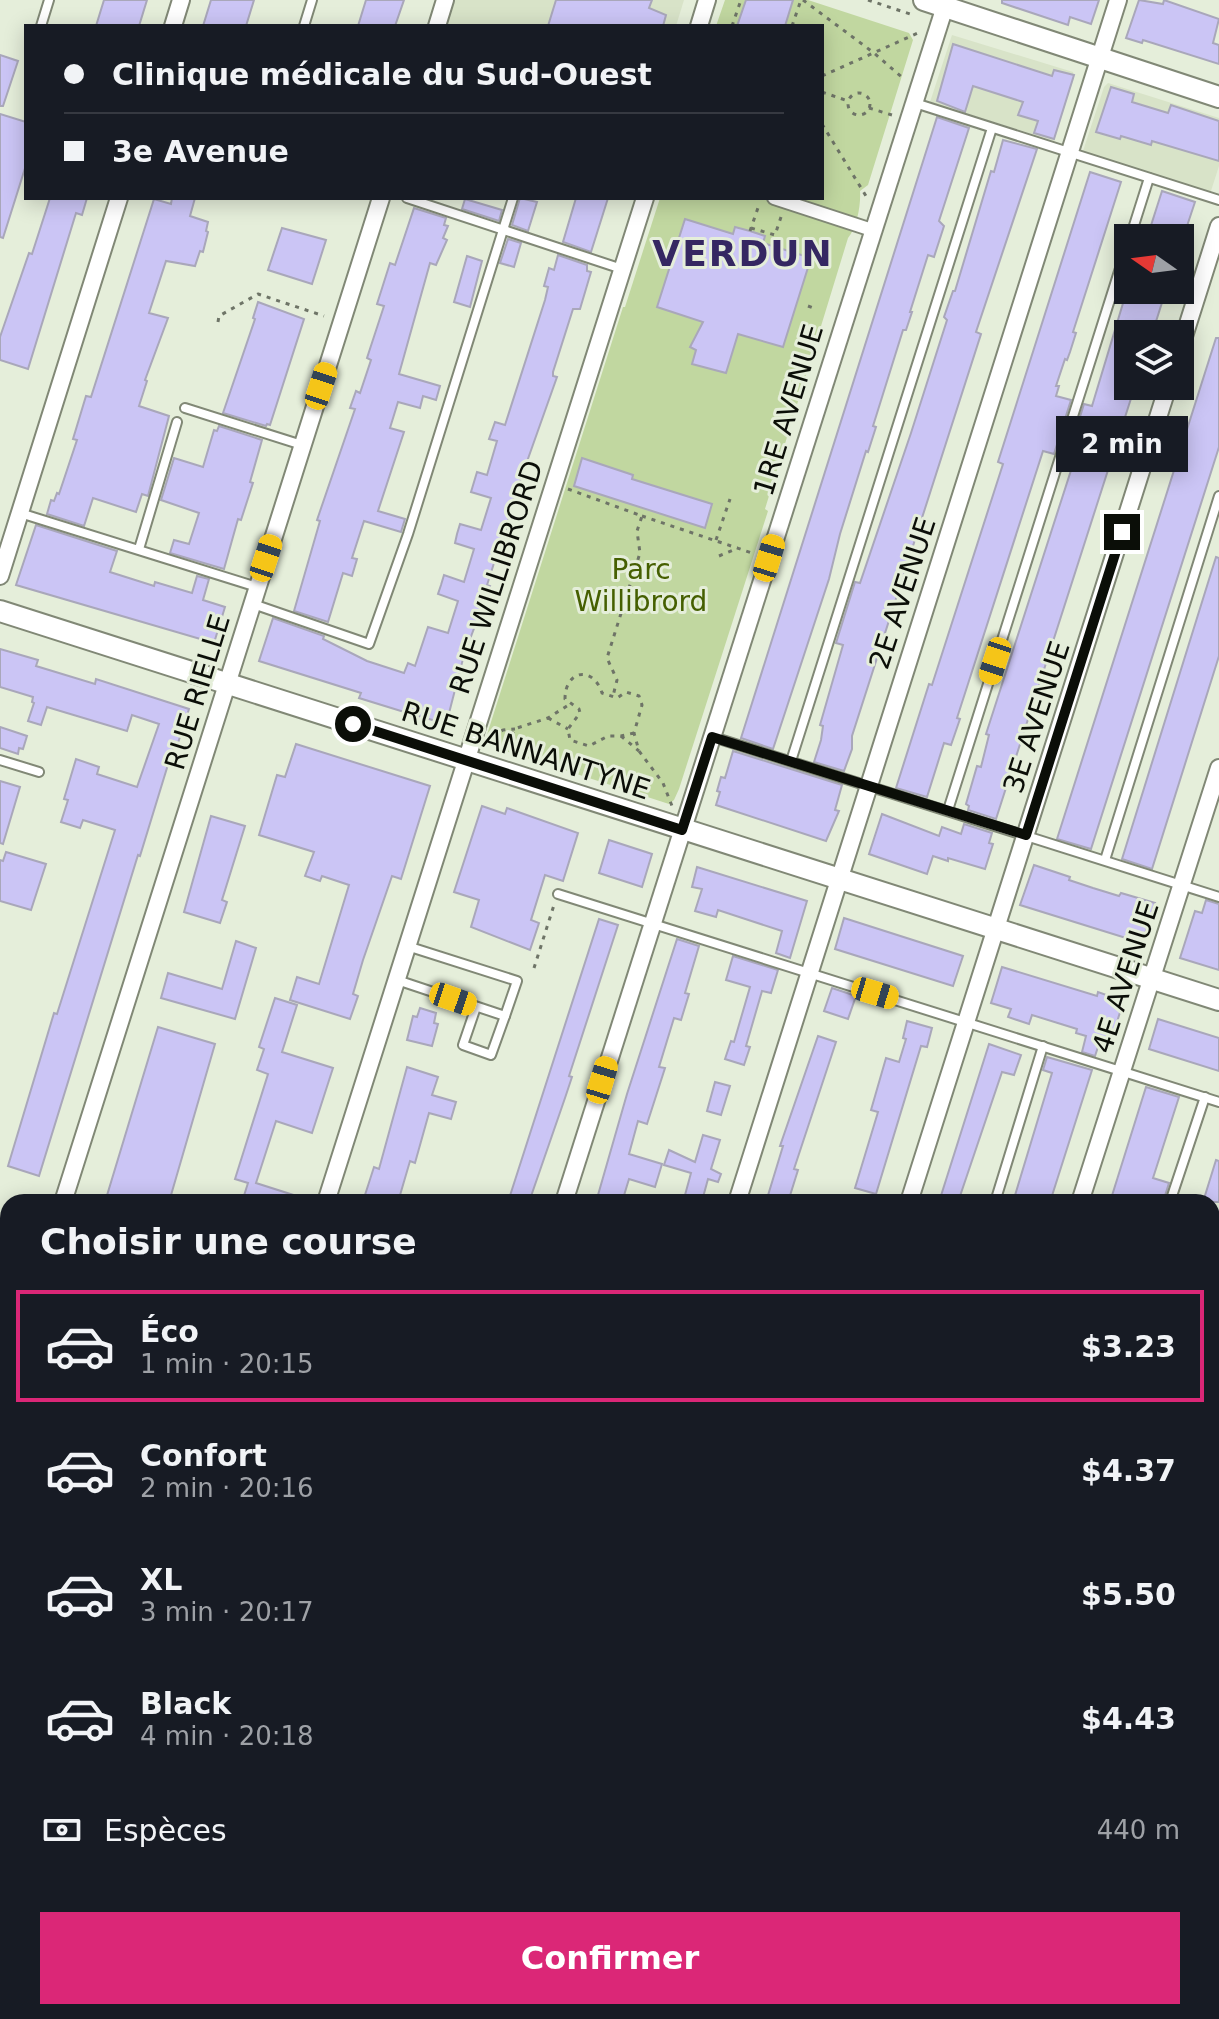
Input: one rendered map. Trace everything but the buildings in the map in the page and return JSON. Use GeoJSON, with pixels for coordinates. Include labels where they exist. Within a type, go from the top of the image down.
{"type":"FeatureCollection","features":[{"type":"Feature","properties":{"kind":"street"},"geometry":{"type":"LineString","coordinates":[[174,24],[181,0]]}},
{"type":"Feature","properties":{"kind":"street"},"geometry":{"type":"LineString","coordinates":[[438,24],[445,0]]}},
{"type":"Feature","properties":{"kind":"street"},"geometry":{"type":"LineString","coordinates":[[700,24],[707,0]]}},
{"type":"Feature","properties":{"kind":"street"},"geometry":{"type":"LineString","coordinates":[[924,0],[946,3],[1219,97]]}},
{"type":"Feature","properties":{"kind":"street","name":"2E AVENUE"},"geometry":{"type":"LineString","coordinates":[[740,1194],[1118,0]]}},
{"type":"Feature","properties":{"kind":"street","name":"1RE AVENUE"},"geometry":{"type":"LineString","coordinates":[[567,1194],[946,3]]}},
{"type":"Feature","properties":{"kind":"street"},"geometry":{"type":"LineString","coordinates":[[0,576],[118,200]]}},
{"type":"Feature","properties":{"kind":"street","name":"RUE RIELLE"},"geometry":{"type":"LineString","coordinates":[[66,1194],[380,200]]}},
{"type":"Feature","properties":{"kind":"street","name":"RUE WILLIBRORD"},"geometry":{"type":"LineString","coordinates":[[329,1194],[644,200]]}},
{"type":"Feature","properties":{"kind":"street"},"geometry":{"type":"LineString","coordinates":[[772,204],[872,230]]}},
{"type":"Feature","properties":{"kind":"street"},"geometry":{"type":"LineString","coordinates":[[1189,320],[1219,226]]}},
{"type":"Feature","properties":{"kind":"street","name":"3E AVENUE"},"geometry":{"type":"LineString","coordinates":[[912,1194],[1164,400]]}},
{"type":"Feature","properties":{"kind":"street","name":"RUE BANNANTYNE"},"geometry":{"type":"LineString","coordinates":[[0,611],[1219,1000]]}},
{"type":"Feature","properties":{"kind":"street","name":"4E AVENUE"},"geometry":{"type":"LineString","coordinates":[[1083,1194],[1219,768]]}},
{"type":"Feature","properties":{"kind":"lane"},"geometry":{"type":"LineString","coordinates":[[42,24],[49,0]]}},
{"type":"Feature","properties":{"kind":"lane"},"geometry":{"type":"LineString","coordinates":[[305,24],[312,0]]}},
{"type":"Feature","properties":{"kind":"lane"},"geometry":{"type":"LineString","coordinates":[[914,103],[1219,200]]}},
{"type":"Feature","properties":{"kind":"lane"},"geometry":{"type":"LineString","coordinates":[[791,761],[992,128]]}},
{"type":"Feature","properties":{"kind":"lane"},"geometry":{"type":"LineString","coordinates":[[1134,224],[1149,178]]}},
{"type":"Feature","properties":{"kind":"lane"},"geometry":{"type":"LineString","coordinates":[[413,200],[622,269]]}},
{"type":"Feature","properties":{"kind":"lane"},"geometry":{"type":"LineString","coordinates":[[252,604],[369,644],[408,534],[512,200]]}},
{"type":"Feature","properties":{"kind":"lane"},"geometry":{"type":"LineString","coordinates":[[948,810],[1114,288]]}},
{"type":"Feature","properties":{"kind":"lane"},"geometry":{"type":"LineString","coordinates":[[185,408],[302,445]]}},
{"type":"Feature","properties":{"kind":"lane"},"geometry":{"type":"LineString","coordinates":[[139,549],[177,422]]}},
{"type":"Feature","properties":{"kind":"lane"},"geometry":{"type":"LineString","coordinates":[[1105,860],[1219,496]]}},
{"type":"Feature","properties":{"kind":"lane"},"geometry":{"type":"LineString","coordinates":[[20,513],[257,587]]}},
{"type":"Feature","properties":{"kind":"lane"},"geometry":{"type":"LineString","coordinates":[[712,737],[1219,897]]}},
{"type":"Feature","properties":{"kind":"lane"},"geometry":{"type":"LineString","coordinates":[[0,760],[39,772]]}},
{"type":"Feature","properties":{"kind":"lane"},"geometry":{"type":"LineString","coordinates":[[558,894],[1219,1102]]}},
{"type":"Feature","properties":{"kind":"lane"},"geometry":{"type":"LineString","coordinates":[[407,946],[517,981],[491,1055],[463,1045],[476,1007]]}},
{"type":"Feature","properties":{"kind":"lane"},"geometry":{"type":"LineString","coordinates":[[396,980],[505,1016]]}},
{"type":"Feature","properties":{"kind":"lane"},"geometry":{"type":"LineString","coordinates":[[997,1194],[1043,1046]]}},
{"type":"Feature","properties":{"kind":"lane"},"geometry":{"type":"LineString","coordinates":[[1173,1194],[1205,1097]]}},
{"type":"Feature","properties":{"kind":"path"},"geometry":{"type":"LineString","coordinates":[[733,24],[741,0]]}},
{"type":"Feature","properties":{"kind":"path"},"geometry":{"type":"LineString","coordinates":[[793,24],[802,0],[874,53],[905,81]]}},
{"type":"Feature","properties":{"kind":"path"},"geometry":{"type":"LineString","coordinates":[[824,75],[918,33]]}},
{"type":"Feature","properties":{"kind":"path"},"geometry":{"type":"LineString","coordinates":[[824,93],[848,101]]}},
{"type":"Feature","properties":{"kind":"path"},"geometry":{"type":"LineString","coordinates":[[856,93],[863,94],[870,102],[869,108],[863,114],[856,115],[850,111],[848,101],[856,93]]}},
{"type":"Feature","properties":{"kind":"path"},"geometry":{"type":"LineString","coordinates":[[869,108],[894,116]]}},
{"type":"Feature","properties":{"kind":"path"},"geometry":{"type":"LineString","coordinates":[[824,127],[867,197]]}},
{"type":"Feature","properties":{"kind":"path"},"geometry":{"type":"LineString","coordinates":[[759,205],[753,230],[775,235],[782,215],[772,204]]}},
{"type":"Feature","properties":{"kind":"path"},"geometry":{"type":"LineString","coordinates":[[218,322],[219,316],[258,294],[324,316]]}},
{"type":"Feature","properties":{"kind":"path"},"geometry":{"type":"LineString","coordinates":[[808,306],[816,309]]}},
{"type":"Feature","properties":{"kind":"path"},"geometry":{"type":"LineString","coordinates":[[566,488],[756,554]]}},
{"type":"Feature","properties":{"kind":"path"},"geometry":{"type":"LineString","coordinates":[[716,540],[730,499]]}},
{"type":"Feature","properties":{"kind":"path"},"geometry":{"type":"LineString","coordinates":[[613,696],[617,680],[607,658],[640,553],[637,531],[642,516]]}},
{"type":"Feature","properties":{"kind":"path"},"geometry":{"type":"LineString","coordinates":[[719,556],[738,548]]}},
{"type":"Feature","properties":{"kind":"path"},"geometry":{"type":"LineString","coordinates":[[634,733],[608,736],[589,746],[570,740],[568,729],[580,713],[565,699],[565,691],[572,677],[591,676],[602,693],[617,698],[631,692],[642,701],[634,733],[639,751]]}},
{"type":"Feature","properties":{"kind":"path"},"geometry":{"type":"LineString","coordinates":[[486,740],[503,730],[548,718],[570,704]]}},
{"type":"Feature","properties":{"kind":"path"},"geometry":{"type":"LineString","coordinates":[[548,718],[568,729]]}},
{"type":"Feature","properties":{"kind":"path"},"geometry":{"type":"LineString","coordinates":[[495,752],[517,728]]}},
{"type":"Feature","properties":{"kind":"path"},"geometry":{"type":"LineString","coordinates":[[621,736],[639,751],[663,783],[672,806]]}},
{"type":"Feature","properties":{"kind":"path"},"geometry":{"type":"LineString","coordinates":[[534,968],[558,894]]}},
{"type":"Feature","properties":{"kind":"shaded area"},"geometry":{"type":"Polygon","coordinates":[[[451,0],[684,0],[677,24],[444,24],[451,0]]]}},
{"type":"Feature","properties":{"kind":"shaded area"},"geometry":{"type":"Polygon","coordinates":[[[952,35],[1073,72],[1074,78],[1054,141],[930,102],[952,35]]]}},
{"type":"Feature","properties":{"kind":"shaded area"},"geometry":{"type":"Polygon","coordinates":[[[1108,83],[1219,118],[1219,166],[1210,194],[1082,154],[1108,83]]]}},
{"type":"Feature","properties":{"kind":"green space","name":"Parc Willibrord"},"geometry":{"type":"Polygon","coordinates":[[[725,0],[808,0],[909,33],[913,40],[868,185],[860,191],[856,222],[848,238],[765,509],[768,511],[679,789],[669,804],[484,744],[659,200],[824,200],[824,24],[717,24],[725,0]]]}},
{"type":"Feature","properties":{"kind":"district","name":"VERDUN"},"geometry":{"type":"Point","coordinates":[743,253]}},
{"type":"Feature","properties":{"kind":"route"},"geometry":{"type":"LineString","coordinates":[[353,724],[682,830],[712,737],[1026,835],[1122,532]]}}]}
